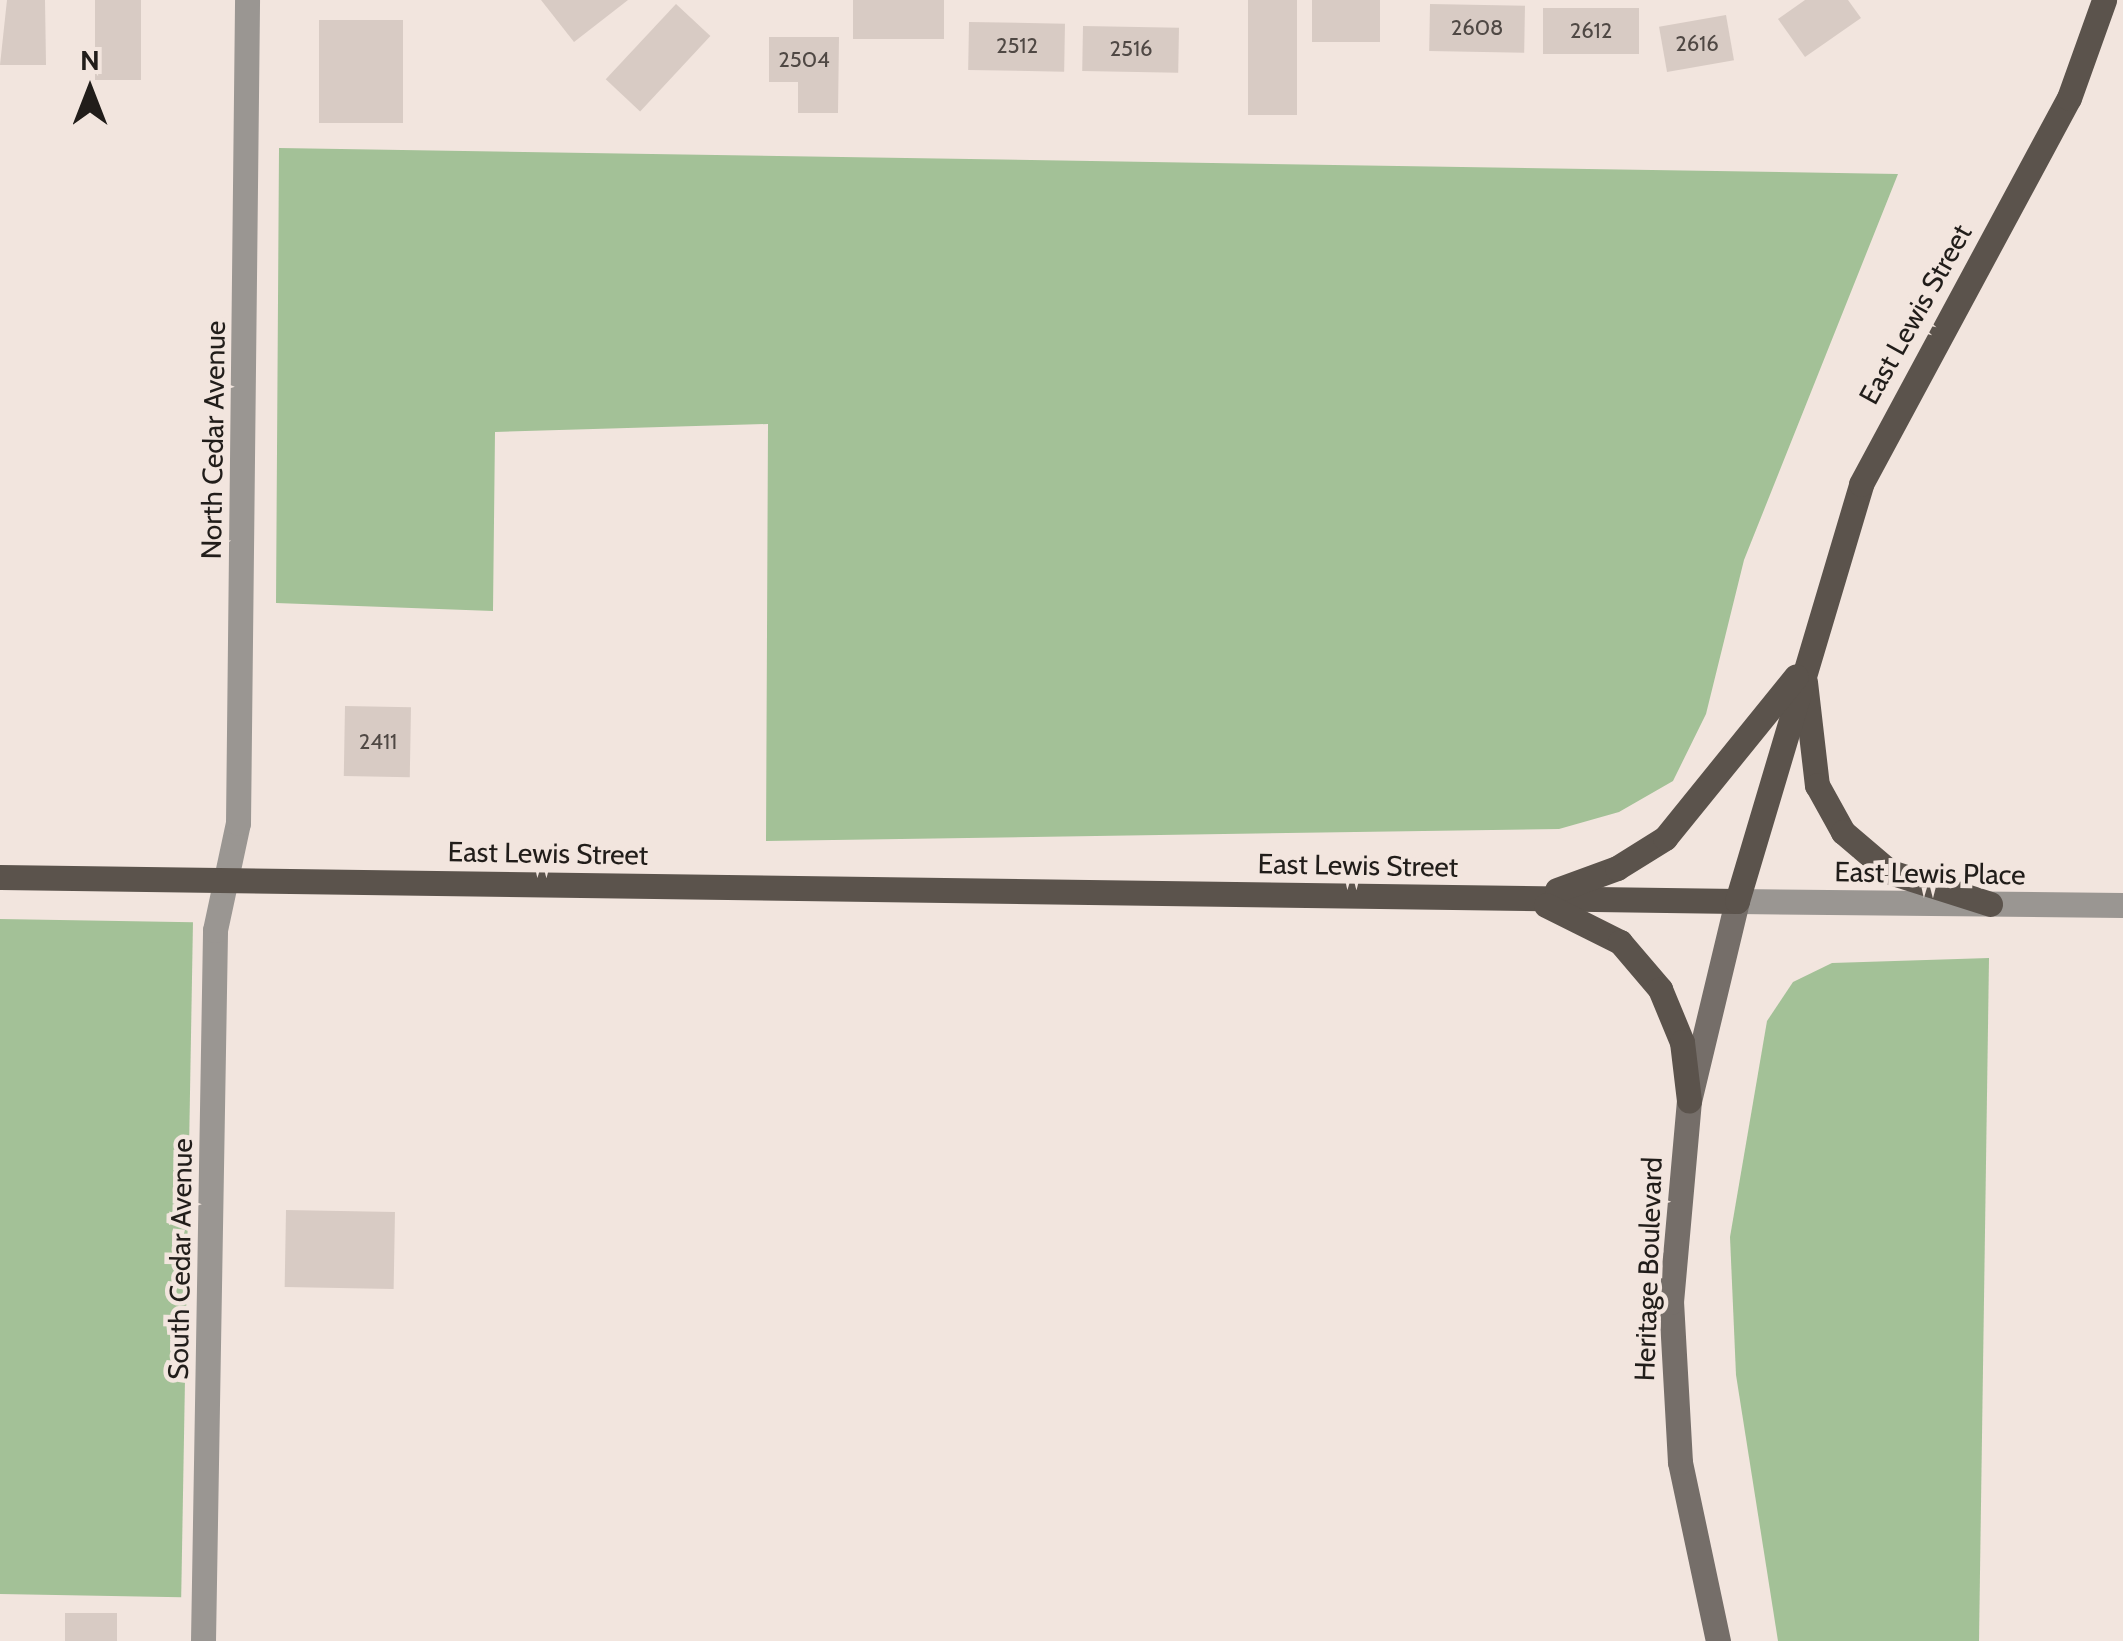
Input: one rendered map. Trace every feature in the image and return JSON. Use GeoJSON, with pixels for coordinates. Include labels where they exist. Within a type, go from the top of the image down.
{"type":"FeatureCollection","features":[{"type":"Feature","properties":{"kind":"main road","name":"East Lewis Street"},"geometry":{"type":"LineString","coordinates":[[0,876],[1737,901],[1804,666],[1877,446],[2062,112],[2104,0]]}},
{"type":"Feature","properties":{"kind":"main road"},"geometry":{"type":"LineString","coordinates":[[1522,898],[1584,882],[1665,838],[1804,666]]}},
{"type":"Feature","properties":{"kind":"main road"},"geometry":{"type":"LineString","coordinates":[[1804,666],[1817,785],[1844,832],[1890,872],[1990,904]]}},
{"type":"Feature","properties":{"kind":"main road"},"geometry":{"type":"LineString","coordinates":[[1522,898],[1600,928],[1640,963],[1673,1011],[1689,1101]]}},
{"type":"Feature","properties":{"kind":"main road","name":"Heritage Boulevard"},"geometry":{"type":"LineString","coordinates":[[1718,1641],[1680,1462],[1671,1355],[1689,1101],[1737,901]]}},
{"type":"Feature","properties":{"kind":"street","name":"North Cedar Avenue"},"geometry":{"type":"LineString","coordinates":[[227,879],[238,823],[247,0]]}},
{"type":"Feature","properties":{"kind":"street","name":"South Cedar Avenue"},"geometry":{"type":"LineString","coordinates":[[203,1641],[214,956],[227,879]]}},
{"type":"Feature","properties":{"kind":"street","name":"East Lewis Place"},"geometry":{"type":"LineString","coordinates":[[1737,901],[2123,905]]}},
{"type":"Feature","properties":{"kind":"green space"},"geometry":{"type":"Polygon","coordinates":[[[279,148],[1898,174],[1744,560],[1706,714],[1673,781],[1619,812],[1559,829],[766,841],[768,424],[495,432],[493,611],[276,603],[279,148]]]}},
{"type":"Feature","properties":{"kind":"green space"},"geometry":{"type":"Polygon","coordinates":[[[0,919],[193,922],[181,1597],[0,1594],[0,919]]]}},
{"type":"Feature","properties":{"kind":"green space"},"geometry":{"type":"Polygon","coordinates":[[[1989,958],[1979,1641],[1778,1641],[1736,1375],[1730,1237],[1767,1021],[1793,982],[1832,963],[1989,958]]]}},
{"type":"Feature","properties":{"kind":"building"},"geometry":{"type":"Polygon","coordinates":[[[7,0],[45,0],[46,65],[0,65],[7,0]]]}},
{"type":"Feature","properties":{"kind":"building"},"geometry":{"type":"Polygon","coordinates":[[[95,0],[141,0],[141,80],[95,80],[95,0]]]}},
{"type":"Feature","properties":{"kind":"building"},"geometry":{"type":"Polygon","coordinates":[[[541,0],[628,0],[574,42],[541,0]]]}},
{"type":"Feature","properties":{"kind":"building"},"geometry":{"type":"Polygon","coordinates":[[[853,0],[944,0],[944,39],[853,39],[853,0]]]}},
{"type":"Feature","properties":{"kind":"building"},"geometry":{"type":"Polygon","coordinates":[[[1248,0],[1297,0],[1297,115],[1248,115],[1248,0]]]}},
{"type":"Feature","properties":{"kind":"building"},"geometry":{"type":"Polygon","coordinates":[[[1312,0],[1380,0],[1380,42],[1312,42],[1312,0]]]}},
{"type":"Feature","properties":{"kind":"building"},"geometry":{"type":"Polygon","coordinates":[[[1805,0],[1848,0],[1861,18],[1805,57],[1778,19],[1805,0]]]}},
{"type":"Feature","properties":{"kind":"building"},"geometry":{"type":"Polygon","coordinates":[[[676,4],[710,36],[640,111],[606,79],[676,4]]]}},
{"type":"Feature","properties":{"kind":"building"},"geometry":{"type":"Polygon","coordinates":[[[1430,4],[1525,6],[1524,53],[1429,51],[1430,4]]]}},
{"type":"Feature","properties":{"kind":"building"},"geometry":{"type":"Polygon","coordinates":[[[1543,8],[1639,8],[1639,54],[1543,54],[1543,8]]]}},
{"type":"Feature","properties":{"kind":"building"},"geometry":{"type":"Polygon","coordinates":[[[1726,15],[1734,60],[1667,72],[1659,27],[1726,15]]]}},
{"type":"Feature","properties":{"kind":"building"},"geometry":{"type":"Polygon","coordinates":[[[319,20],[403,20],[403,123],[319,123],[319,20]]]}},
{"type":"Feature","properties":{"kind":"building"},"geometry":{"type":"Polygon","coordinates":[[[969,22],[1065,24],[1064,72],[968,70],[969,22]]]}},
{"type":"Feature","properties":{"kind":"building"},"geometry":{"type":"Polygon","coordinates":[[[1083,26],[1179,28],[1178,73],[1082,71],[1083,26]]]}},
{"type":"Feature","properties":{"kind":"building"},"geometry":{"type":"Polygon","coordinates":[[[769,37],[839,37],[838,113],[798,113],[798,82],[769,82],[769,37]]]}},
{"type":"Feature","properties":{"kind":"building"},"geometry":{"type":"Polygon","coordinates":[[[345,706],[411,707],[410,777],[344,776],[345,706]]]}},
{"type":"Feature","properties":{"kind":"building"},"geometry":{"type":"Polygon","coordinates":[[[286,1210],[395,1212],[394,1289],[285,1287],[286,1210]]]}},
{"type":"Feature","properties":{"kind":"building"},"geometry":{"type":"Polygon","coordinates":[[[65,1613],[117,1613],[117,1641],[65,1641],[65,1613]]]}}]}
